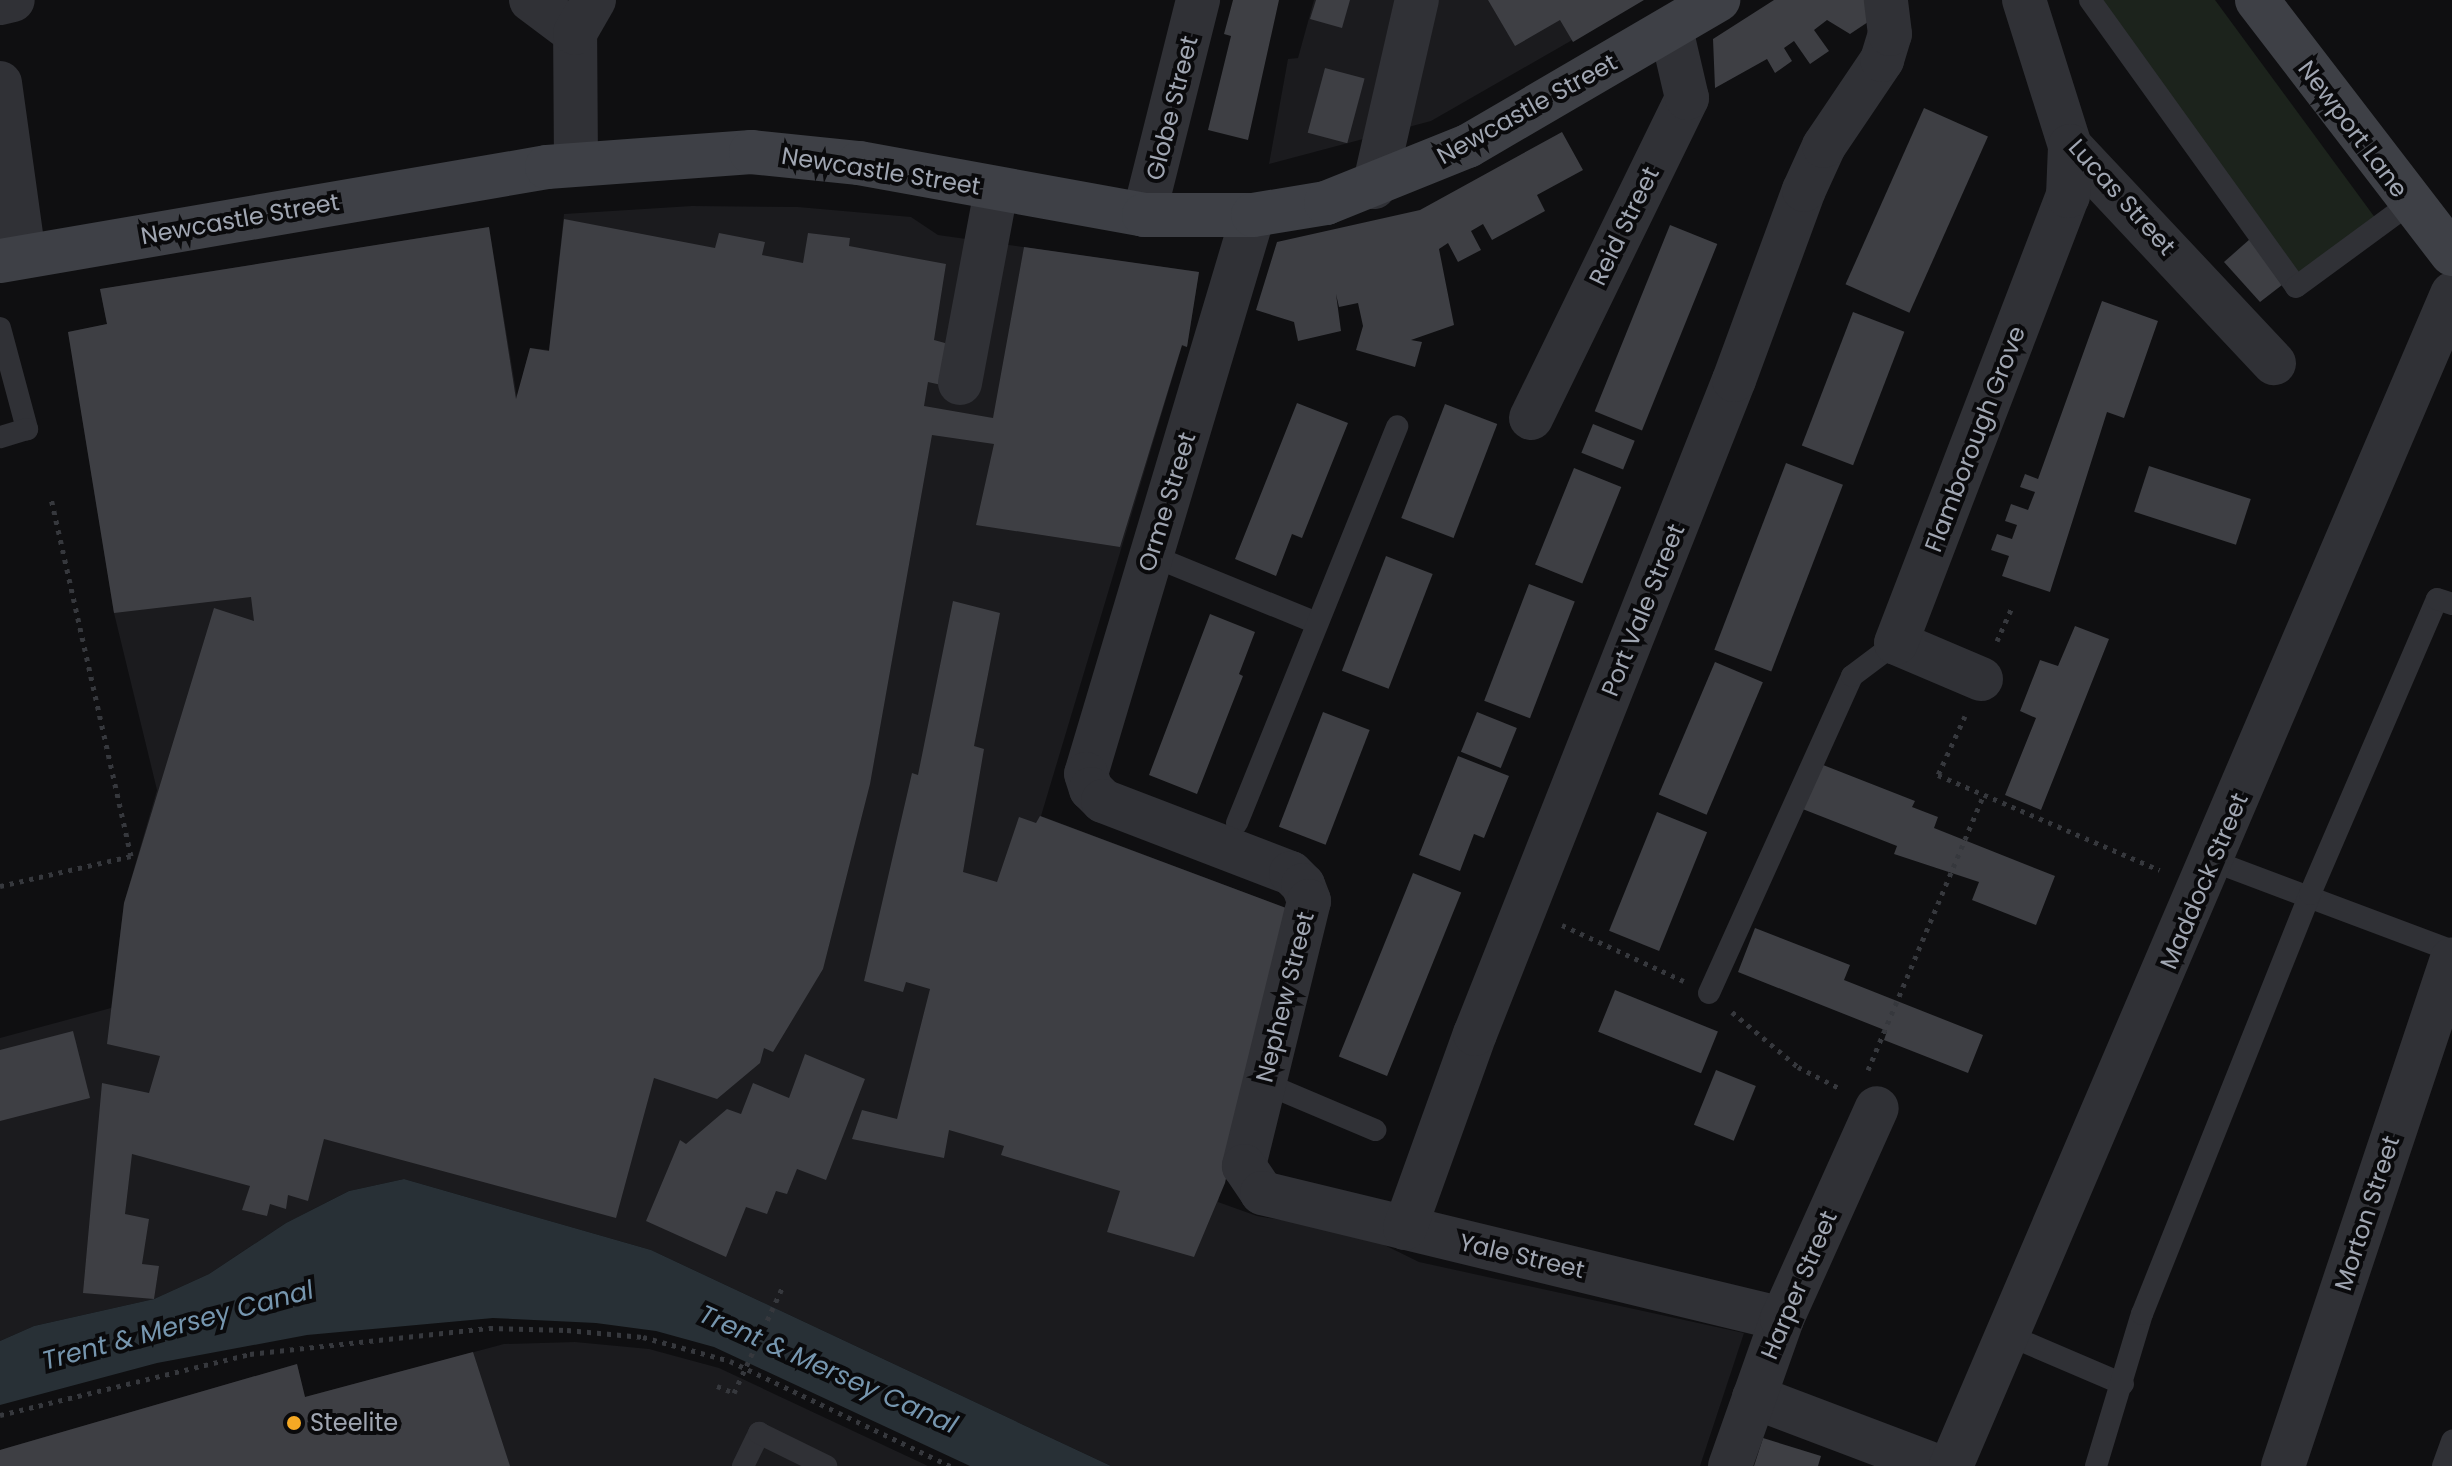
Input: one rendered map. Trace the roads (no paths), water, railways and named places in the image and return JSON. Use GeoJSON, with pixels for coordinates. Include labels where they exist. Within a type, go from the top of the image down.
{"type":"FeatureCollection","features":[{"type":"Feature","properties":{"kind":"main road","name":"Newcastle Street"},"geometry":{"type":"LineString","coordinates":[[12,258],[576,164],[751,152],[859,163],[1144,215],[1253,215],[1326,203],[1374,187],[1468,146],[1718,0]]}},
{"type":"Feature","properties":{"kind":"main road","name":"Newport Lane"},"geometry":{"type":"LineString","coordinates":[[2257,0],[2409,204],[2452,254]]}},
{"type":"Feature","properties":{"kind":"street"},"geometry":{"type":"LineString","coordinates":[[0,3],[13,0]]}},
{"type":"Feature","properties":{"kind":"street"},"geometry":{"type":"LineString","coordinates":[[531,0],[585,17],[576,164]]}},
{"type":"Feature","properties":{"kind":"street","name":"Globe Street"},"geometry":{"type":"LineString","coordinates":[[1144,215],[1198,0]]}},
{"type":"Feature","properties":{"kind":"street"},"geometry":{"type":"LineString","coordinates":[[1374,187],[1417,0]]}},
{"type":"Feature","properties":{"kind":"street","name":"Port Vale Street"},"geometry":{"type":"LineString","coordinates":[[1405,1228],[1475,1034],[1734,380],[1804,190],[1824,146],[1882,60],[1890,34],[1886,0]]}},
{"type":"Feature","properties":{"kind":"street","name":"Lucas Street"},"geometry":{"type":"LineString","coordinates":[[2024,0],[2070,146],[2274,363]]}},
{"type":"Feature","properties":{"kind":"street","name":"Reid Street"},"geometry":{"type":"LineString","coordinates":[[1531,418],[1687,98],[1671,29]]}},
{"type":"Feature","properties":{"kind":"street"},"geometry":{"type":"LineString","coordinates":[[0,83],[12,258]]}},
{"type":"Feature","properties":{"kind":"street","name":"Flamborough Grove"},"geometry":{"type":"LineString","coordinates":[[1896,643],[2068,196],[2070,146]]}},
{"type":"Feature","properties":{"kind":"street"},"geometry":{"type":"LineString","coordinates":[[960,383],[996,190]]}},
{"type":"Feature","properties":{"kind":"street","name":"Orme Street"},"geometry":{"type":"LineString","coordinates":[[1091,789],[1086,774],[1253,215]]}},
{"type":"Feature","properties":{"kind":"street","name":"Maddock Street"},"geometry":{"type":"LineString","coordinates":[[1951,1466],[2207,874],[2452,294]]}},
{"type":"Feature","properties":{"kind":"street"},"geometry":{"type":"LineString","coordinates":[[1896,643],[1981,679]]}},
{"type":"Feature","properties":{"kind":"street","name":"Nephew Street"},"geometry":{"type":"LineString","coordinates":[[1091,789],[1103,801],[1291,873],[1303,885],[1309,901],[1244,1166],[1262,1193]]}},
{"type":"Feature","properties":{"kind":"street","name":"Morton Street"},"geometry":{"type":"LineString","coordinates":[[2283,1466],[2448,984]]}},
{"type":"Feature","properties":{"kind":"street","name":"Harper Street"},"geometry":{"type":"LineString","coordinates":[[1730,1466],[1782,1319],[1870,1095]]}},
{"type":"Feature","properties":{"kind":"street","name":"Yale Street"},"geometry":{"type":"LineString","coordinates":[[1262,1193],[1782,1319]]}},
{"type":"Feature","properties":{"kind":"street"},"geometry":{"type":"LineString","coordinates":[[1754,1397],[1888,1457],[1937,1466]]}},
{"type":"Feature","properties":{"kind":"lane"},"geometry":{"type":"LineString","coordinates":[[2090,0],[2296,287],[2409,204]]}},
{"type":"Feature","properties":{"kind":"lane"},"geometry":{"type":"LineString","coordinates":[[0,328],[27,429],[0,437]]}},
{"type":"Feature","properties":{"kind":"lane"},"geometry":{"type":"LineString","coordinates":[[1237,823],[1397,426]]}},
{"type":"Feature","properties":{"kind":"lane"},"geometry":{"type":"LineString","coordinates":[[1150,555],[1317,623]]}},
{"type":"Feature","properties":{"kind":"lane"},"geometry":{"type":"LineString","coordinates":[[2096,1466],[2142,1314],[2310,894],[2437,599],[2452,604]]}},
{"type":"Feature","properties":{"kind":"lane"},"geometry":{"type":"LineString","coordinates":[[1709,993],[1852,676],[1896,643]]}},
{"type":"Feature","properties":{"kind":"lane"},"geometry":{"type":"LineString","coordinates":[[2207,874],[2310,894],[2452,951]]}},
{"type":"Feature","properties":{"kind":"lane"},"geometry":{"type":"LineString","coordinates":[[1264,1083],[1375,1130]]}},
{"type":"Feature","properties":{"kind":"lane"},"geometry":{"type":"LineString","coordinates":[[2008,1335],[2123,1384]]}},
{"type":"Feature","properties":{"kind":"lane"},"geometry":{"type":"LineString","coordinates":[[743,1466],[759,1433],[826,1466]]}},
{"type":"Feature","properties":{"kind":"lane"},"geometry":{"type":"LineString","coordinates":[[2443,1466],[2452,1441]]}},
{"type":"Feature","properties":{"kind":"water","name":"Trent & Mersey Canal"},"geometry":{"type":"Polygon","coordinates":[[[404,1179],[651,1250],[1111,1466],[970,1466],[714,1347],[656,1331],[596,1323],[493,1318],[307,1335],[157,1363],[0,1405],[0,1341],[34,1326],[154,1299],[209,1274],[286,1223],[349,1191],[404,1179]]]}},
{"type":"Feature","properties":{"kind":"place","name":"Steelite"},"geometry":{"type":"Point","coordinates":[294,1423]}}]}
